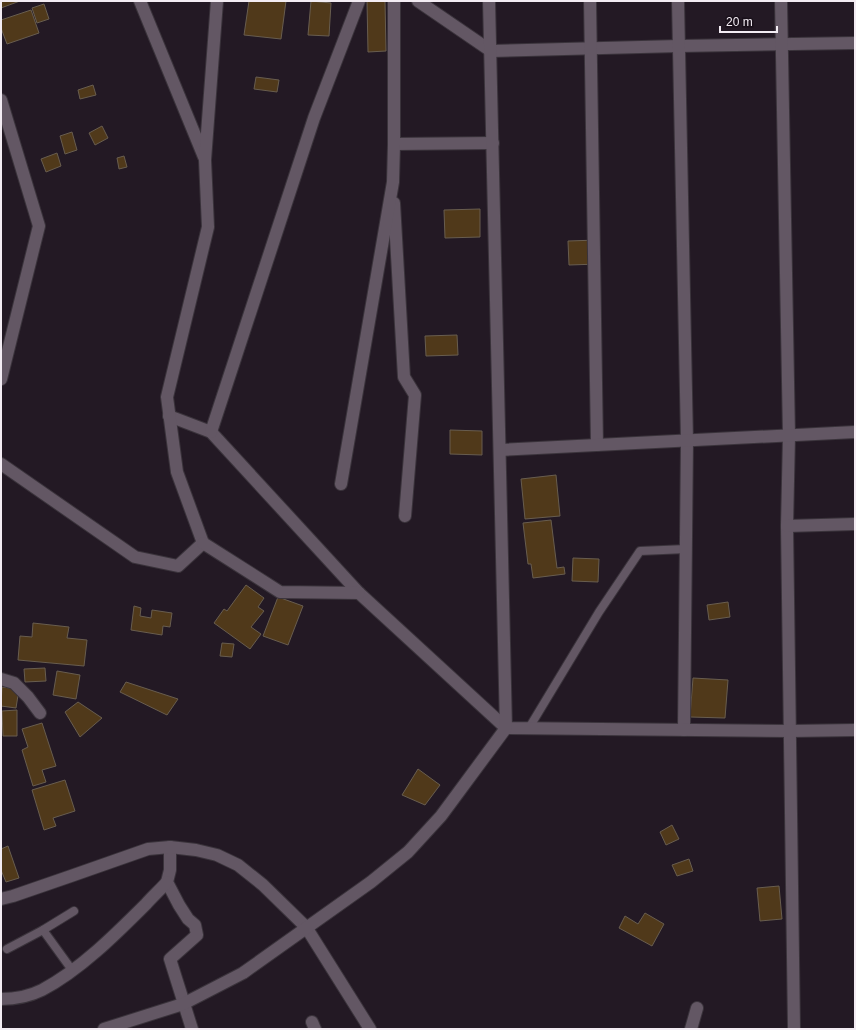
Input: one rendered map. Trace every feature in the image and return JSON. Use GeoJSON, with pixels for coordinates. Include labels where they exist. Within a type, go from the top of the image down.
{"type":"FeatureCollection","features":[{"type":"Feature","properties":{"kind":"street"},"geometry":{"type":"LineString","coordinates":[[140,1],[205,160]]}},
{"type":"Feature","properties":{"kind":"street"},"geometry":{"type":"LineString","coordinates":[[216,1],[205,160],[208,226],[166,397],[177,472],[203,543],[280,592],[359,593]]}},
{"type":"Feature","properties":{"kind":"street"},"geometry":{"type":"LineString","coordinates":[[211,432],[314,118],[359,1]]}},
{"type":"Feature","properties":{"kind":"street"},"geometry":{"type":"LineString","coordinates":[[394,1],[393,182],[404,377],[415,395],[405,516]]}},
{"type":"Feature","properties":{"kind":"street"},"geometry":{"type":"LineString","coordinates":[[418,1],[490,51],[855,43]]}},
{"type":"Feature","properties":{"kind":"street"},"geometry":{"type":"LineString","coordinates":[[104,1029],[183,1004],[243,973],[371,882],[408,852],[441,816],[506,728],[489,1]]}},
{"type":"Feature","properties":{"kind":"street"},"geometry":{"type":"LineString","coordinates":[[590,1],[597,445]]}},
{"type":"Feature","properties":{"kind":"street"},"geometry":{"type":"LineString","coordinates":[[678,1],[687,441],[684,730]]}},
{"type":"Feature","properties":{"kind":"street"},"geometry":{"type":"LineString","coordinates":[[781,1],[789,436],[787,526],[794,1029]]}},
{"type":"Feature","properties":{"kind":"street"},"geometry":{"type":"LineString","coordinates":[[1,100],[40,226],[1,379]]}},
{"type":"Feature","properties":{"kind":"street"},"geometry":{"type":"LineString","coordinates":[[394,144],[493,143]]}},
{"type":"Feature","properties":{"kind":"street"},"geometry":{"type":"LineString","coordinates":[[341,484],[393,182]]}},
{"type":"Feature","properties":{"kind":"street"},"geometry":{"type":"LineString","coordinates":[[169,416],[211,432],[359,593],[506,728],[790,731],[855,730]]}},
{"type":"Feature","properties":{"kind":"street"},"geometry":{"type":"LineString","coordinates":[[500,450],[855,432]]}},
{"type":"Feature","properties":{"kind":"street"},"geometry":{"type":"LineString","coordinates":[[1,464],[135,557],[178,566],[203,543]]}},
{"type":"Feature","properties":{"kind":"street"},"geometry":{"type":"LineString","coordinates":[[787,526],[855,524]]}},
{"type":"Feature","properties":{"kind":"street"},"geometry":{"type":"LineString","coordinates":[[1,679],[14,683],[28,697],[40,713]]}},
{"type":"Feature","properties":{"kind":"street"},"geometry":{"type":"LineString","coordinates":[[1,1000],[12,999],[41,990],[72,970],[133,918],[167,882],[170,870],[170,847]]}},
{"type":"Feature","properties":{"kind":"street"},"geometry":{"type":"LineString","coordinates":[[1,899],[148,849],[170,847],[196,850],[210,854],[238,865],[264,886],[306,927],[370,1029]]}},
{"type":"Feature","properties":{"kind":"street"},"geometry":{"type":"LineString","coordinates":[[167,882],[179,905],[194,925],[197,935],[170,959],[192,1029]]}},
{"type":"Feature","properties":{"kind":"street"},"geometry":{"type":"LineString","coordinates":[[691,1029],[697,1008]]}},
{"type":"Feature","properties":{"kind":"lane"},"geometry":{"type":"LineString","coordinates":[[529,728],[599,612],[640,551],[686,549]]}},
{"type":"Feature","properties":{"kind":"lane"},"geometry":{"type":"LineString","coordinates":[[7,948],[74,912]]}},
{"type":"Feature","properties":{"kind":"lane"},"geometry":{"type":"LineString","coordinates":[[43,930],[72,970]]}},
{"type":"Feature","properties":{"kind":"building"},"geometry":{"type":"Polygon","coordinates":[[[1,1],[20,1],[1,8],[1,1]]]}},
{"type":"Feature","properties":{"kind":"building"},"geometry":{"type":"Polygon","coordinates":[[[249,1],[286,1],[281,39],[244,35],[249,1]]]}},
{"type":"Feature","properties":{"kind":"building"},"geometry":{"type":"Polygon","coordinates":[[[311,1],[331,3],[329,36],[308,35],[311,1]]]}},
{"type":"Feature","properties":{"kind":"building"},"geometry":{"type":"Polygon","coordinates":[[[367,1],[385,1],[386,51],[368,52],[367,1]]]}},
{"type":"Feature","properties":{"kind":"building"},"geometry":{"type":"Polygon","coordinates":[[[44,4],[49,19],[37,23],[32,8],[44,4]]]}},
{"type":"Feature","properties":{"kind":"building"},"geometry":{"type":"Polygon","coordinates":[[[31,10],[39,33],[7,44],[1,28],[1,20],[31,10]]]}},
{"type":"Feature","properties":{"kind":"building"},"geometry":{"type":"Polygon","coordinates":[[[256,77],[279,80],[277,92],[254,89],[256,77]]]}},
{"type":"Feature","properties":{"kind":"building"},"geometry":{"type":"Polygon","coordinates":[[[93,85],[96,95],[80,99],[78,90],[93,85]]]}},
{"type":"Feature","properties":{"kind":"building"},"geometry":{"type":"Polygon","coordinates":[[[102,126],[108,138],[95,145],[89,133],[102,126]]]}},
{"type":"Feature","properties":{"kind":"building"},"geometry":{"type":"Polygon","coordinates":[[[72,132],[77,150],[65,154],[60,136],[72,132]]]}},
{"type":"Feature","properties":{"kind":"building"},"geometry":{"type":"Polygon","coordinates":[[[57,153],[61,166],[46,172],[41,159],[57,153]]]}},
{"type":"Feature","properties":{"kind":"building"},"geometry":{"type":"Polygon","coordinates":[[[124,156],[127,167],[119,169],[117,158],[124,156]]]}},
{"type":"Feature","properties":{"kind":"building"},"geometry":{"type":"Polygon","coordinates":[[[480,209],[480,237],[445,238],[444,210],[480,209]]]}},
{"type":"Feature","properties":{"kind":"building"},"geometry":{"type":"Polygon","coordinates":[[[598,240],[599,264],[569,265],[568,241],[598,240]]]}},
{"type":"Feature","properties":{"kind":"building"},"geometry":{"type":"Polygon","coordinates":[[[457,335],[458,355],[426,356],[425,336],[457,335]]]}},
{"type":"Feature","properties":{"kind":"building"},"geometry":{"type":"Polygon","coordinates":[[[450,430],[482,431],[482,455],[450,454],[450,430]]]}},
{"type":"Feature","properties":{"kind":"building"},"geometry":{"type":"Polygon","coordinates":[[[556,475],[560,516],[525,519],[521,479],[556,475]]]}},
{"type":"Feature","properties":{"kind":"building"},"geometry":{"type":"Polygon","coordinates":[[[551,520],[557,568],[564,567],[565,574],[533,578],[531,564],[528,564],[523,523],[551,520]]]}},
{"type":"Feature","properties":{"kind":"building"},"geometry":{"type":"Polygon","coordinates":[[[573,558],[599,559],[598,582],[572,581],[573,558]]]}},
{"type":"Feature","properties":{"kind":"building"},"geometry":{"type":"Polygon","coordinates":[[[246,585],[264,598],[258,607],[264,611],[251,627],[261,634],[250,649],[214,623],[224,609],[227,611],[246,585]]]}},
{"type":"Feature","properties":{"kind":"building"},"geometry":{"type":"Polygon","coordinates":[[[278,597],[303,606],[288,645],[263,636],[278,597]]]}},
{"type":"Feature","properties":{"kind":"building"},"geometry":{"type":"Polygon","coordinates":[[[728,602],[730,617],[709,620],[707,605],[728,602]]]}},
{"type":"Feature","properties":{"kind":"building"},"geometry":{"type":"Polygon","coordinates":[[[134,606],[141,608],[140,616],[151,618],[152,610],[172,613],[170,627],[163,626],[162,635],[131,630],[134,606]]]}},
{"type":"Feature","properties":{"kind":"building"},"geometry":{"type":"Polygon","coordinates":[[[33,623],[69,627],[67,638],[87,640],[84,666],[18,660],[20,636],[32,637],[33,623]]]}},
{"type":"Feature","properties":{"kind":"building"},"geometry":{"type":"Polygon","coordinates":[[[222,643],[234,644],[232,657],[220,656],[222,643]]]}},
{"type":"Feature","properties":{"kind":"building"},"geometry":{"type":"Polygon","coordinates":[[[45,668],[46,681],[25,682],[24,669],[45,668]]]}},
{"type":"Feature","properties":{"kind":"building"},"geometry":{"type":"Polygon","coordinates":[[[57,671],[80,675],[76,699],[53,695],[57,671]]]}},
{"type":"Feature","properties":{"kind":"building"},"geometry":{"type":"Polygon","coordinates":[[[693,678],[728,680],[725,718],[690,717],[693,678]]]}},
{"type":"Feature","properties":{"kind":"building"},"geometry":{"type":"Polygon","coordinates":[[[126,682],[178,699],[167,715],[120,692],[126,682]]]}},
{"type":"Feature","properties":{"kind":"building"},"geometry":{"type":"Polygon","coordinates":[[[2,687],[19,689],[16,708],[1,706],[2,687]]]}},
{"type":"Feature","properties":{"kind":"building"},"geometry":{"type":"Polygon","coordinates":[[[78,702],[102,718],[80,737],[65,712],[78,702]]]}},
{"type":"Feature","properties":{"kind":"building"},"geometry":{"type":"Polygon","coordinates":[[[17,710],[17,736],[3,736],[2,711],[17,710]]]}},
{"type":"Feature","properties":{"kind":"building"},"geometry":{"type":"Polygon","coordinates":[[[42,723],[56,766],[42,770],[46,782],[33,786],[22,750],[28,747],[22,729],[42,723]]]}},
{"type":"Feature","properties":{"kind":"building"},"geometry":{"type":"Polygon","coordinates":[[[418,769],[440,785],[425,805],[402,795],[418,769]]]}},
{"type":"Feature","properties":{"kind":"building"},"geometry":{"type":"Polygon","coordinates":[[[65,780],[75,811],[53,818],[56,826],[44,830],[32,790],[65,780]]]}},
{"type":"Feature","properties":{"kind":"building"},"geometry":{"type":"Polygon","coordinates":[[[672,825],[679,839],[666,845],[660,832],[672,825]]]}},
{"type":"Feature","properties":{"kind":"building"},"geometry":{"type":"Polygon","coordinates":[[[8,846],[19,878],[6,882],[1,870],[1,849],[8,846]]]}},
{"type":"Feature","properties":{"kind":"building"},"geometry":{"type":"Polygon","coordinates":[[[689,859],[693,871],[677,876],[672,865],[689,859]]]}},
{"type":"Feature","properties":{"kind":"building"},"geometry":{"type":"Polygon","coordinates":[[[779,886],[782,919],[760,921],[757,888],[779,886]]]}},
{"type":"Feature","properties":{"kind":"building"},"geometry":{"type":"Polygon","coordinates":[[[645,913],[664,924],[652,946],[619,928],[625,916],[638,924],[645,913]]]}}]}
